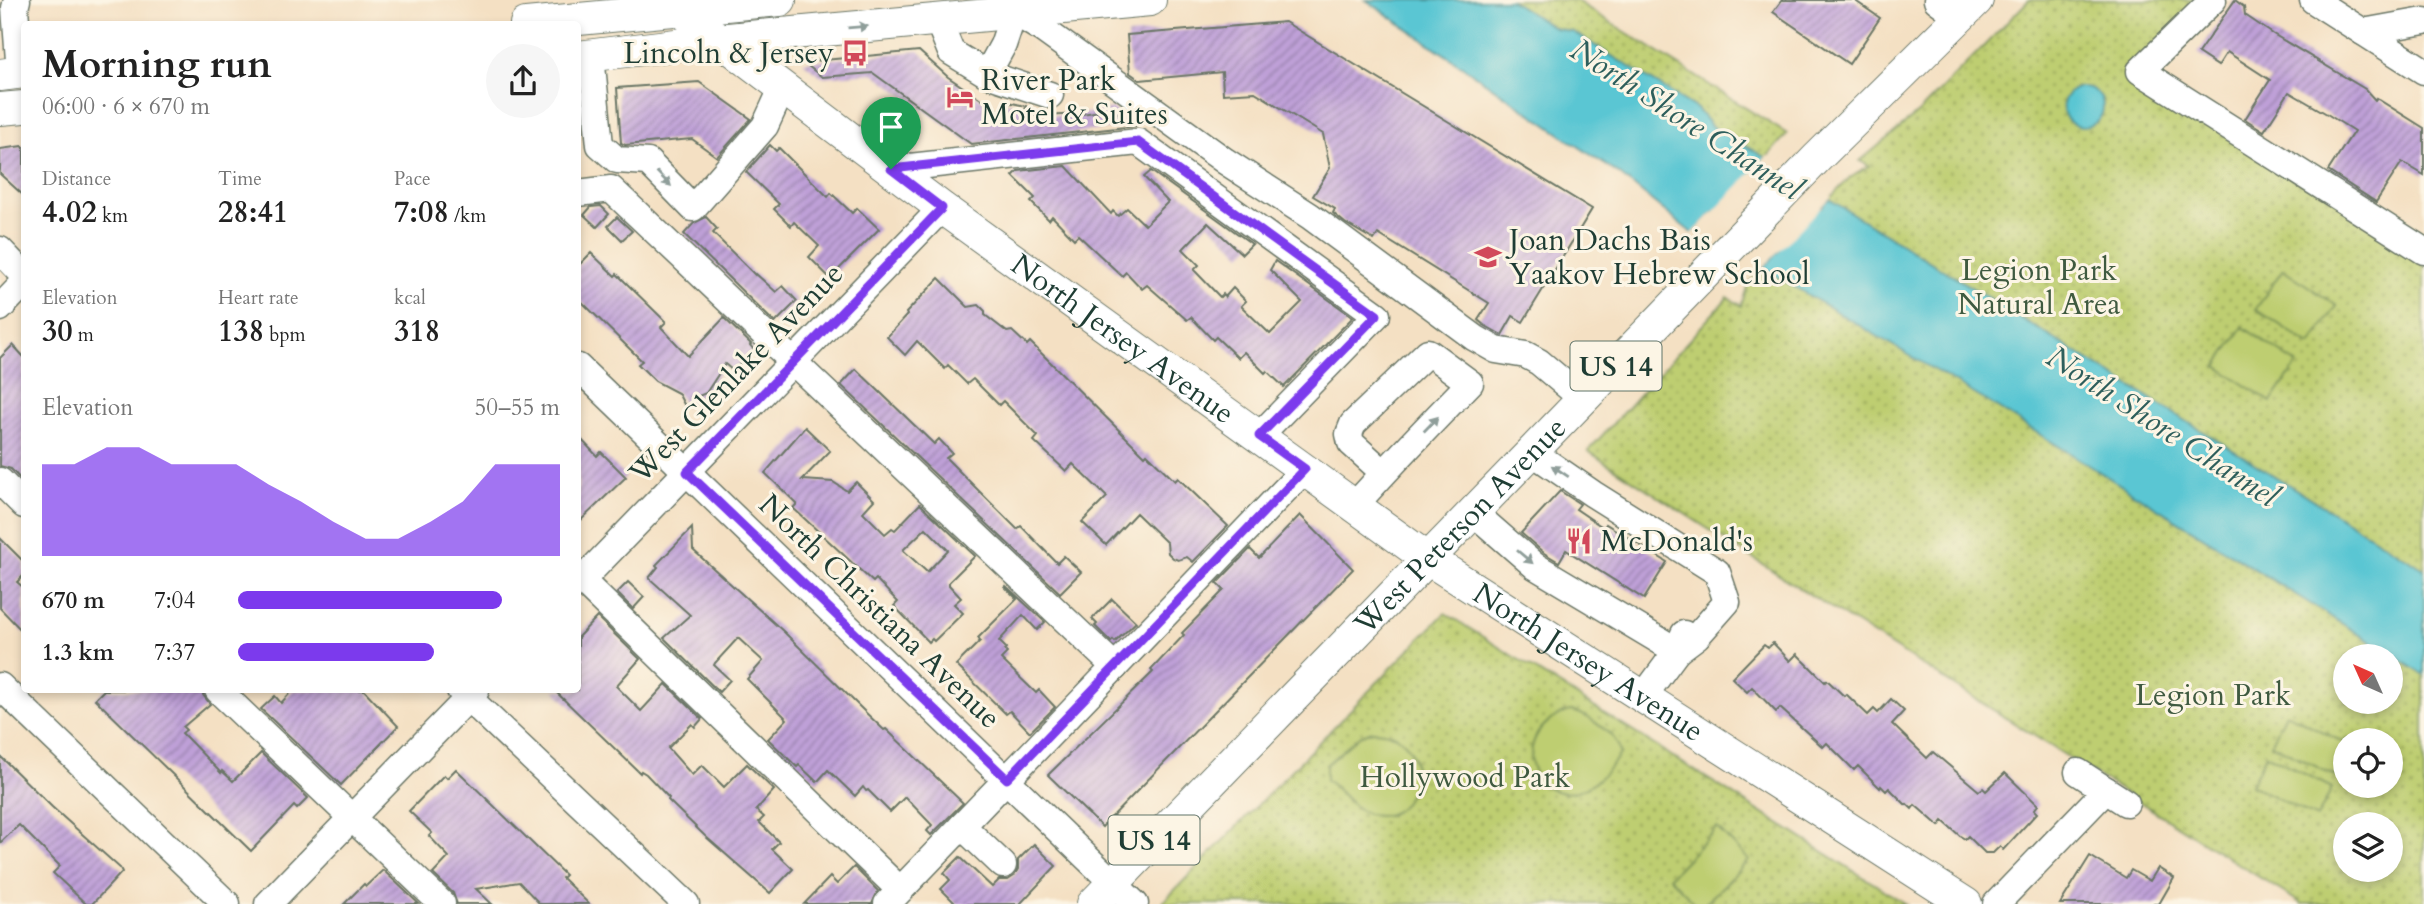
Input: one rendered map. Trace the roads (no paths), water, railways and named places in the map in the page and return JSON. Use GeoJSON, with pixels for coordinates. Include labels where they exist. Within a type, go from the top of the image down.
{"type":"FeatureCollection","features":[{"type":"Feature","properties":{"kind":"main road"},"geometry":{"type":"LineString","coordinates":[[549,21],[673,5],[780,0]]}},
{"type":"Feature","properties":{"kind":"main road"},"geometry":{"type":"LineString","coordinates":[[584,56],[717,40],[1150,0]]}},
{"type":"Feature","properties":{"kind":"main road","name":"North Jersey Avenue"},"geometry":{"type":"LineString","coordinates":[[673,5],[942,208],[1428,559],[1966,904]]}},
{"type":"Feature","properties":{"kind":"main road","name":"West Peterson Avenue"},"geometry":{"type":"LineString","coordinates":[[1114,897],[1428,559],[1818,158],[1958,6]]}},
{"type":"Feature","properties":{"kind":"main road"},"geometry":{"type":"LineString","coordinates":[[0,109],[21,107]]}},
{"type":"Feature","properties":{"kind":"street"},"geometry":{"type":"LineString","coordinates":[[15,73],[15,8],[18,0]]}},
{"type":"Feature","properties":{"kind":"street"},"geometry":{"type":"LineString","coordinates":[[2213,0],[2140,71],[2424,251]]}},
{"type":"Feature","properties":{"kind":"street"},"geometry":{"type":"LineString","coordinates":[[2313,0],[2424,71]]}},
{"type":"Feature","properties":{"kind":"street"},"geometry":{"type":"LineString","coordinates":[[987,74],[1003,45],[1014,12],[1052,36],[1225,161],[1310,216],[1475,338],[1496,350],[1526,355],[1539,362],[1584,400]]}},
{"type":"Feature","properties":{"kind":"street"},"geometry":{"type":"LineString","coordinates":[[937,20],[951,52],[987,74],[1049,95]]}},
{"type":"Feature","properties":{"kind":"street"},"geometry":{"type":"LineString","coordinates":[[2363,32],[2424,22]]}},
{"type":"Feature","properties":{"kind":"street"},"geometry":{"type":"LineString","coordinates":[[584,56],[600,145],[617,160],[648,162],[693,208],[765,127],[782,89]]}},
{"type":"Feature","properties":{"kind":"street"},"geometry":{"type":"LineString","coordinates":[[891,169],[1138,142],[1377,315],[1259,436]]}},
{"type":"Feature","properties":{"kind":"street"},"geometry":{"type":"LineString","coordinates":[[581,193],[611,189],[1115,667]]}},
{"type":"Feature","properties":{"kind":"street","name":"West Glenlake Avenue"},"geometry":{"type":"LineString","coordinates":[[581,579],[942,208]]}},
{"type":"Feature","properties":{"kind":"street"},"geometry":{"type":"LineString","coordinates":[[0,250],[21,272]]}},
{"type":"Feature","properties":{"kind":"street"},"geometry":{"type":"LineString","coordinates":[[0,308],[21,285]]}},
{"type":"Feature","properties":{"kind":"street"},"geometry":{"type":"LineString","coordinates":[[1355,505],[1470,383],[1428,352],[1353,424],[1349,434],[1351,443],[1384,473]]}},
{"type":"Feature","properties":{"kind":"street","name":"North Christiana Avenue"},"geometry":{"type":"LineString","coordinates":[[581,370],[1007,779],[1114,897]]}},
{"type":"Feature","properties":{"kind":"street"},"geometry":{"type":"LineString","coordinates":[[1532,452],[1594,494],[1609,521],[1705,583],[1710,604],[1687,627],[1677,651],[1643,697]]}},
{"type":"Feature","properties":{"kind":"street"},"geometry":{"type":"LineString","coordinates":[[581,583],[893,897],[1305,469]]}},
{"type":"Feature","properties":{"kind":"street"},"geometry":{"type":"LineString","coordinates":[[0,481],[21,502]]}},
{"type":"Feature","properties":{"kind":"street"},"geometry":{"type":"LineString","coordinates":[[1474,512],[1535,566],[1677,651]]}},
{"type":"Feature","properties":{"kind":"street"},"geometry":{"type":"LineString","coordinates":[[0,686],[227,904]]}},
{"type":"Feature","properties":{"kind":"street"},"geometry":{"type":"LineString","coordinates":[[221,693],[442,904]]}},
{"type":"Feature","properties":{"kind":"street"},"geometry":{"type":"LineString","coordinates":[[268,904],[467,693]]}},
{"type":"Feature","properties":{"kind":"street"},"geometry":{"type":"LineString","coordinates":[[469,693],[686,904]]}},
{"type":"Feature","properties":{"kind":"street"},"geometry":{"type":"LineString","coordinates":[[1996,904],[2116,796],[2078,772]]}},
{"type":"Feature","properties":{"kind":"street"},"geometry":{"type":"LineString","coordinates":[[962,826],[1003,865]]}},
{"type":"Feature","properties":{"kind":"water","name":"North Shore Channel"},"geometry":{"type":"Polygon","coordinates":[[[1366,0],[1510,0],[1554,28],[1573,32],[1697,109],[1711,126],[1766,158],[1758,166],[1822,207],[1829,199],[2424,569],[2424,675],[2403,662],[2403,644],[2374,644],[1988,402],[1763,268],[1779,251],[1715,211],[1693,234],[1620,175],[1366,0]]]}},
{"type":"Feature","properties":{"kind":"water"},"geometry":{"type":"Polygon","coordinates":[[[2083,87],[2097,93],[2103,107],[2097,121],[2083,127],[2069,121],[2063,107],[2069,93],[2083,87]]]}},
{"type":"Feature","properties":{"kind":"place","name":"Lincoln & Jersey"},"geometry":{"type":"Point","coordinates":[855,53]}},
{"type":"Feature","properties":{"kind":"place","name":"River Park Motel & Suites"},"geometry":{"type":"Point","coordinates":[960,97]}},
{"type":"Feature","properties":{"kind":"place","name":"Joan Dachs Bais Yaakov Hebrew School"},"geometry":{"type":"Point","coordinates":[1488,257]}},
{"type":"Feature","properties":{"kind":"place","name":"McDonald's"},"geometry":{"type":"Point","coordinates":[1579,541]}},
{"type":"Feature","properties":{"kind":"park label","name":"Legion Park Natural Area"},"geometry":{"type":"Point","coordinates":[2039,287]}},
{"type":"Feature","properties":{"kind":"park label","name":"Legion Park"},"geometry":{"type":"Point","coordinates":[2213,695]}},
{"type":"Feature","properties":{"kind":"park label","name":"Hollywood Park"},"geometry":{"type":"Point","coordinates":[1465,777]}}]}
